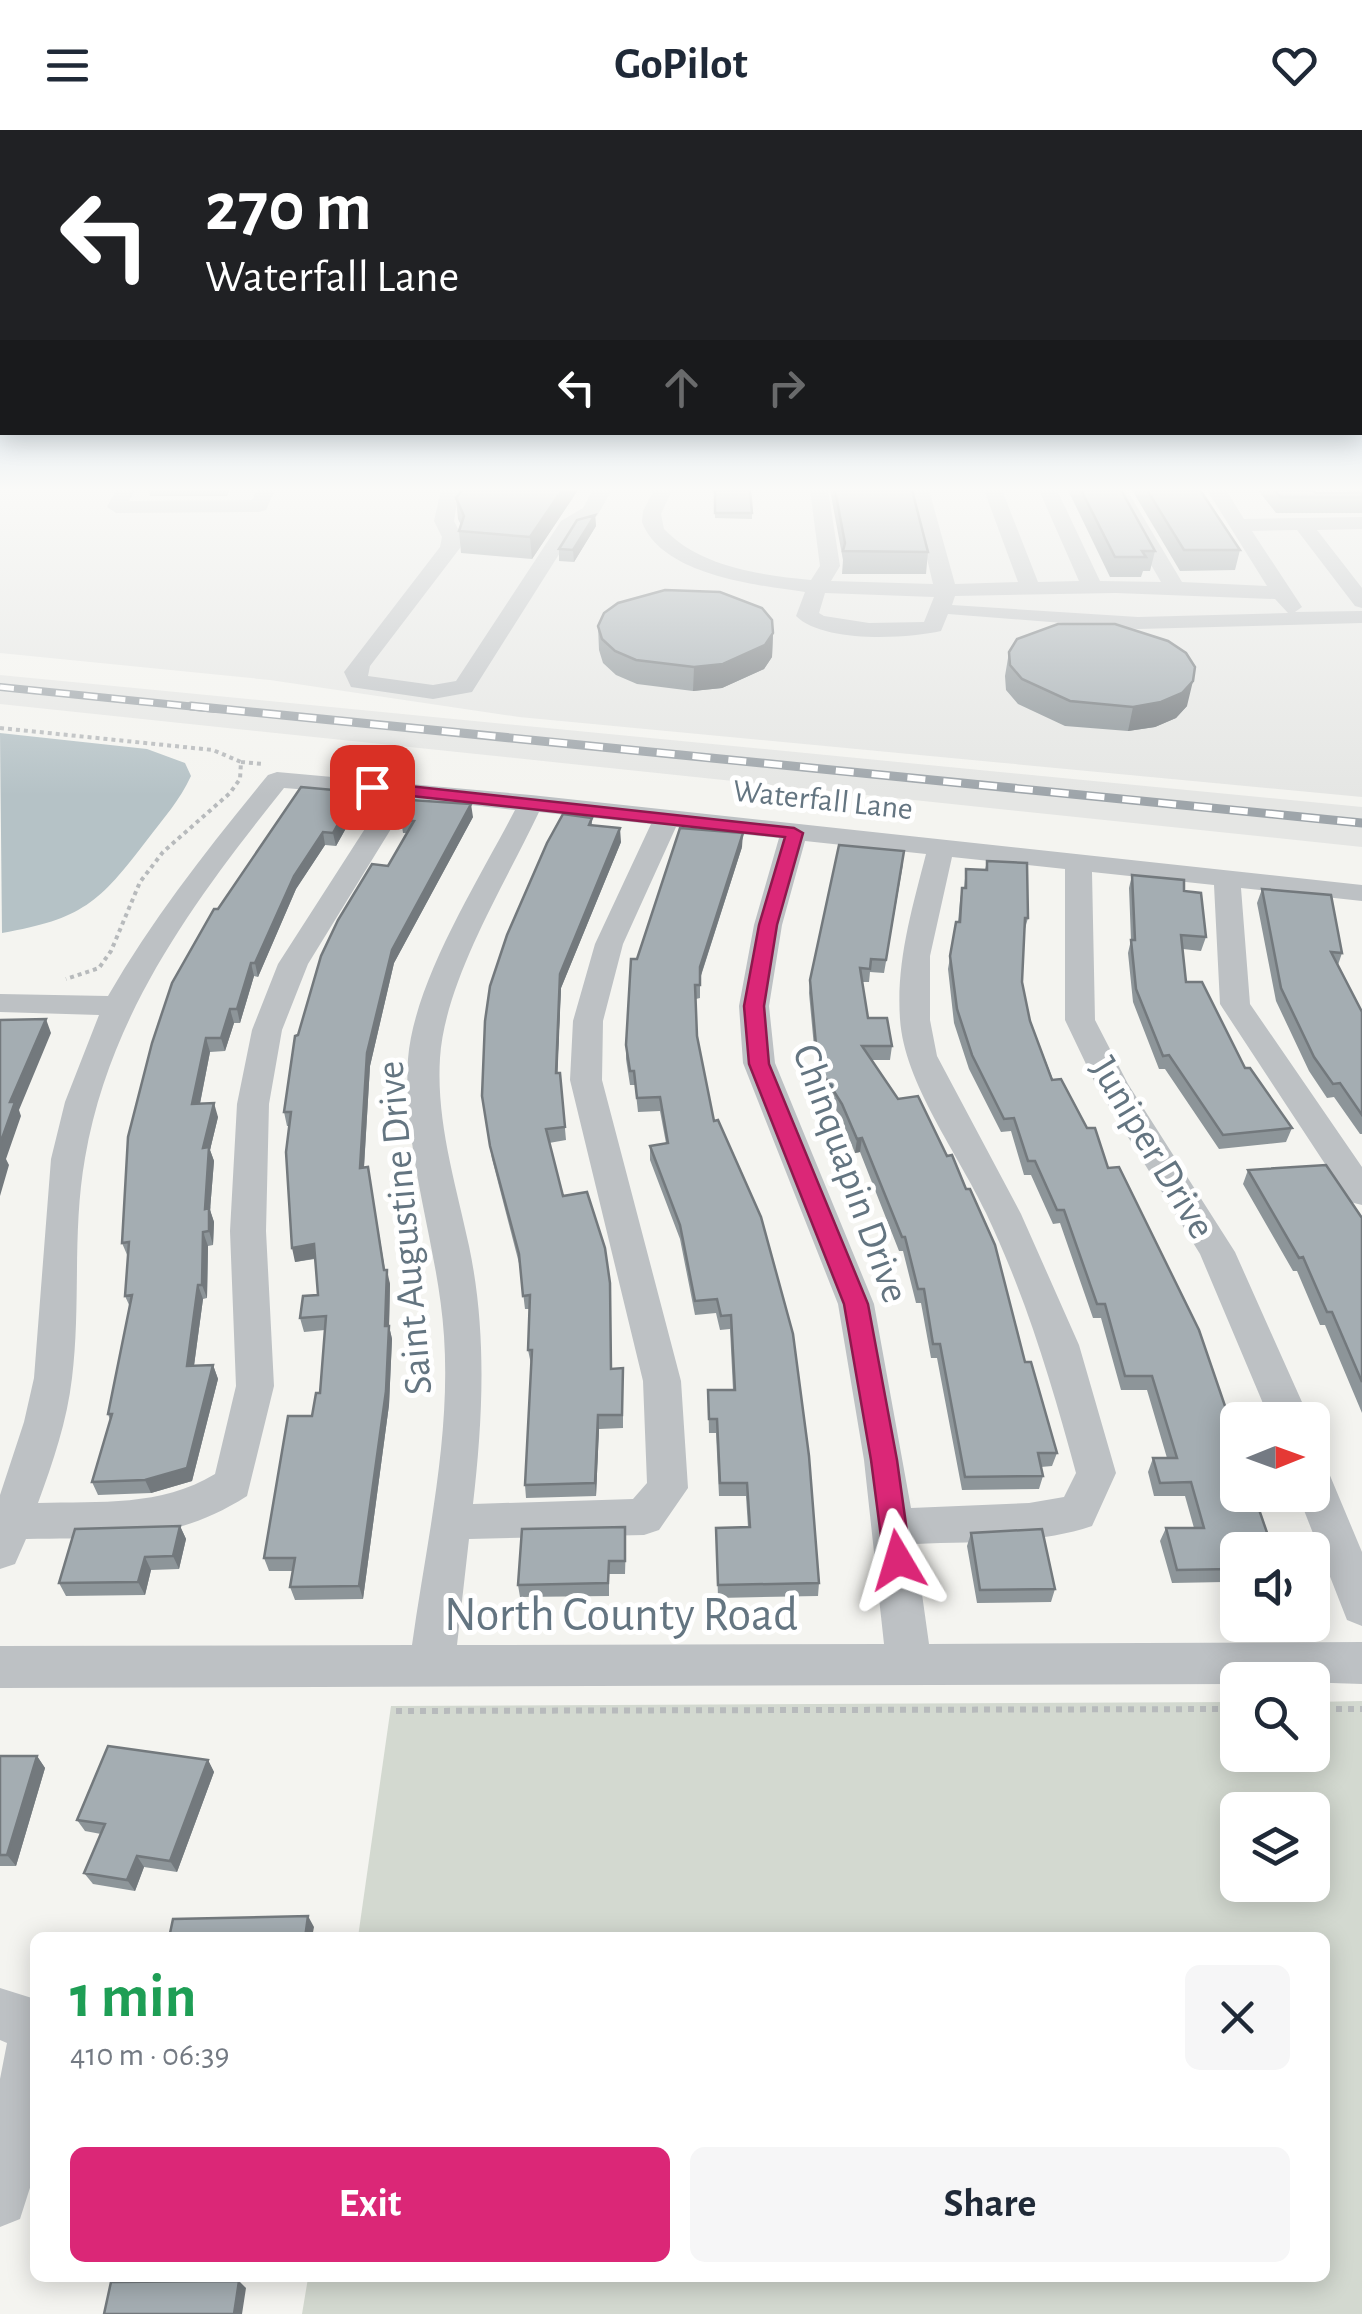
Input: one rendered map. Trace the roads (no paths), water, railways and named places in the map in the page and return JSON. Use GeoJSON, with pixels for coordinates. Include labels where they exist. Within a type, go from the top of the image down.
{"type":"FeatureCollection","features":[{"type":"Feature","properties":{"kind":"street"},"geometry":{"type":"LineString","coordinates":[[416,592],[361,664],[356,672],[359,682],[433,692],[464,687],[525,592]]}},
{"type":"Feature","properties":{"kind":"street"},"geometry":{"type":"LineString","coordinates":[[816,592],[807,616],[820,624],[918,630],[933,626],[944,600],[942,592]]}},
{"type":"Feature","properties":{"kind":"street"},"geometry":{"type":"LineString","coordinates":[[876,592],[1138,623],[1362,617]]}},
{"type":"Feature","properties":{"kind":"street"},"geometry":{"type":"LineString","coordinates":[[944,600],[1002,592]]}},
{"type":"Feature","properties":{"kind":"street"},"geometry":{"type":"LineString","coordinates":[[1259,592],[1282,593],[1297,617]]}},
{"type":"Feature","properties":{"kind":"street","name":"Waterfall Lane"},"geometry":{"type":"LineString","coordinates":[[116,1006],[178,903],[277,780],[531,803],[1362,893]]}},
{"type":"Feature","properties":{"kind":"street"},"geometry":{"type":"LineString","coordinates":[[0,1003],[116,1006],[83,1100],[68,1159],[52,1383],[36,1451],[6,1536],[151,1518],[199,1505],[233,1484],[255,1386],[248,1231],[253,1104],[268,1030],[293,964],[404,790]]}},
{"type":"Feature","properties":{"kind":"street","name":"Saint Augustine Drive"},"geometry":{"type":"LineString","coordinates":[[432,1666],[462,1431],[463,1338],[452,1248],[432,1160],[424,1059],[436,997],[531,803]]}},
{"type":"Feature","properties":{"kind":"street"},"geometry":{"type":"LineString","coordinates":[[451,1522],[644,1518],[668,1488],[662,1381],[586,1080],[588,1021],[609,944],[666,818]]}},
{"type":"Feature","properties":{"kind":"street","name":"Chinquapin Drive"},"geometry":{"type":"LineString","coordinates":[[794,833],[768,925],[754,1006],[759,1064],[856,1304],[894,1526],[909,1664]]}},
{"type":"Feature","properties":{"kind":"street"},"geometry":{"type":"LineString","coordinates":[[894,1526],[1029,1520],[1078,1513],[1096,1473],[1060,1345],[1004,1214],[921,1056],[915,956],[941,846]]}},
{"type":"Feature","properties":{"kind":"street","name":"Juniper Drive"},"geometry":{"type":"LineString","coordinates":[[1078,862],[1080,1020],[1112,1085],[1217,1252],[1282,1402]]}},
{"type":"Feature","properties":{"kind":"street"},"geometry":{"type":"LineString","coordinates":[[1227,878],[1236,1004],[1362,1193]]}},
{"type":"Feature","properties":{"kind":"street"},"geometry":{"type":"LineString","coordinates":[[1325,1512],[1362,1606]]}},
{"type":"Feature","properties":{"kind":"street","name":"North County Road"},"geometry":{"type":"LineString","coordinates":[[0,1667],[1362,1663]]}},
{"type":"Feature","properties":{"kind":"street"},"geometry":{"type":"LineString","coordinates":[[0,2014],[30,2028]]}},
{"type":"Feature","properties":{"kind":"street"},"geometry":{"type":"LineString","coordinates":[[0,2198],[22,2115],[30,2063]]}},
{"type":"Feature","properties":{"kind":"railway"},"geometry":{"type":"LineString","coordinates":[[0,687],[216,709]]}},
{"type":"Feature","properties":{"kind":"railway"},"geometry":{"type":"LineString","coordinates":[[191,706],[1362,823]]}}]}
